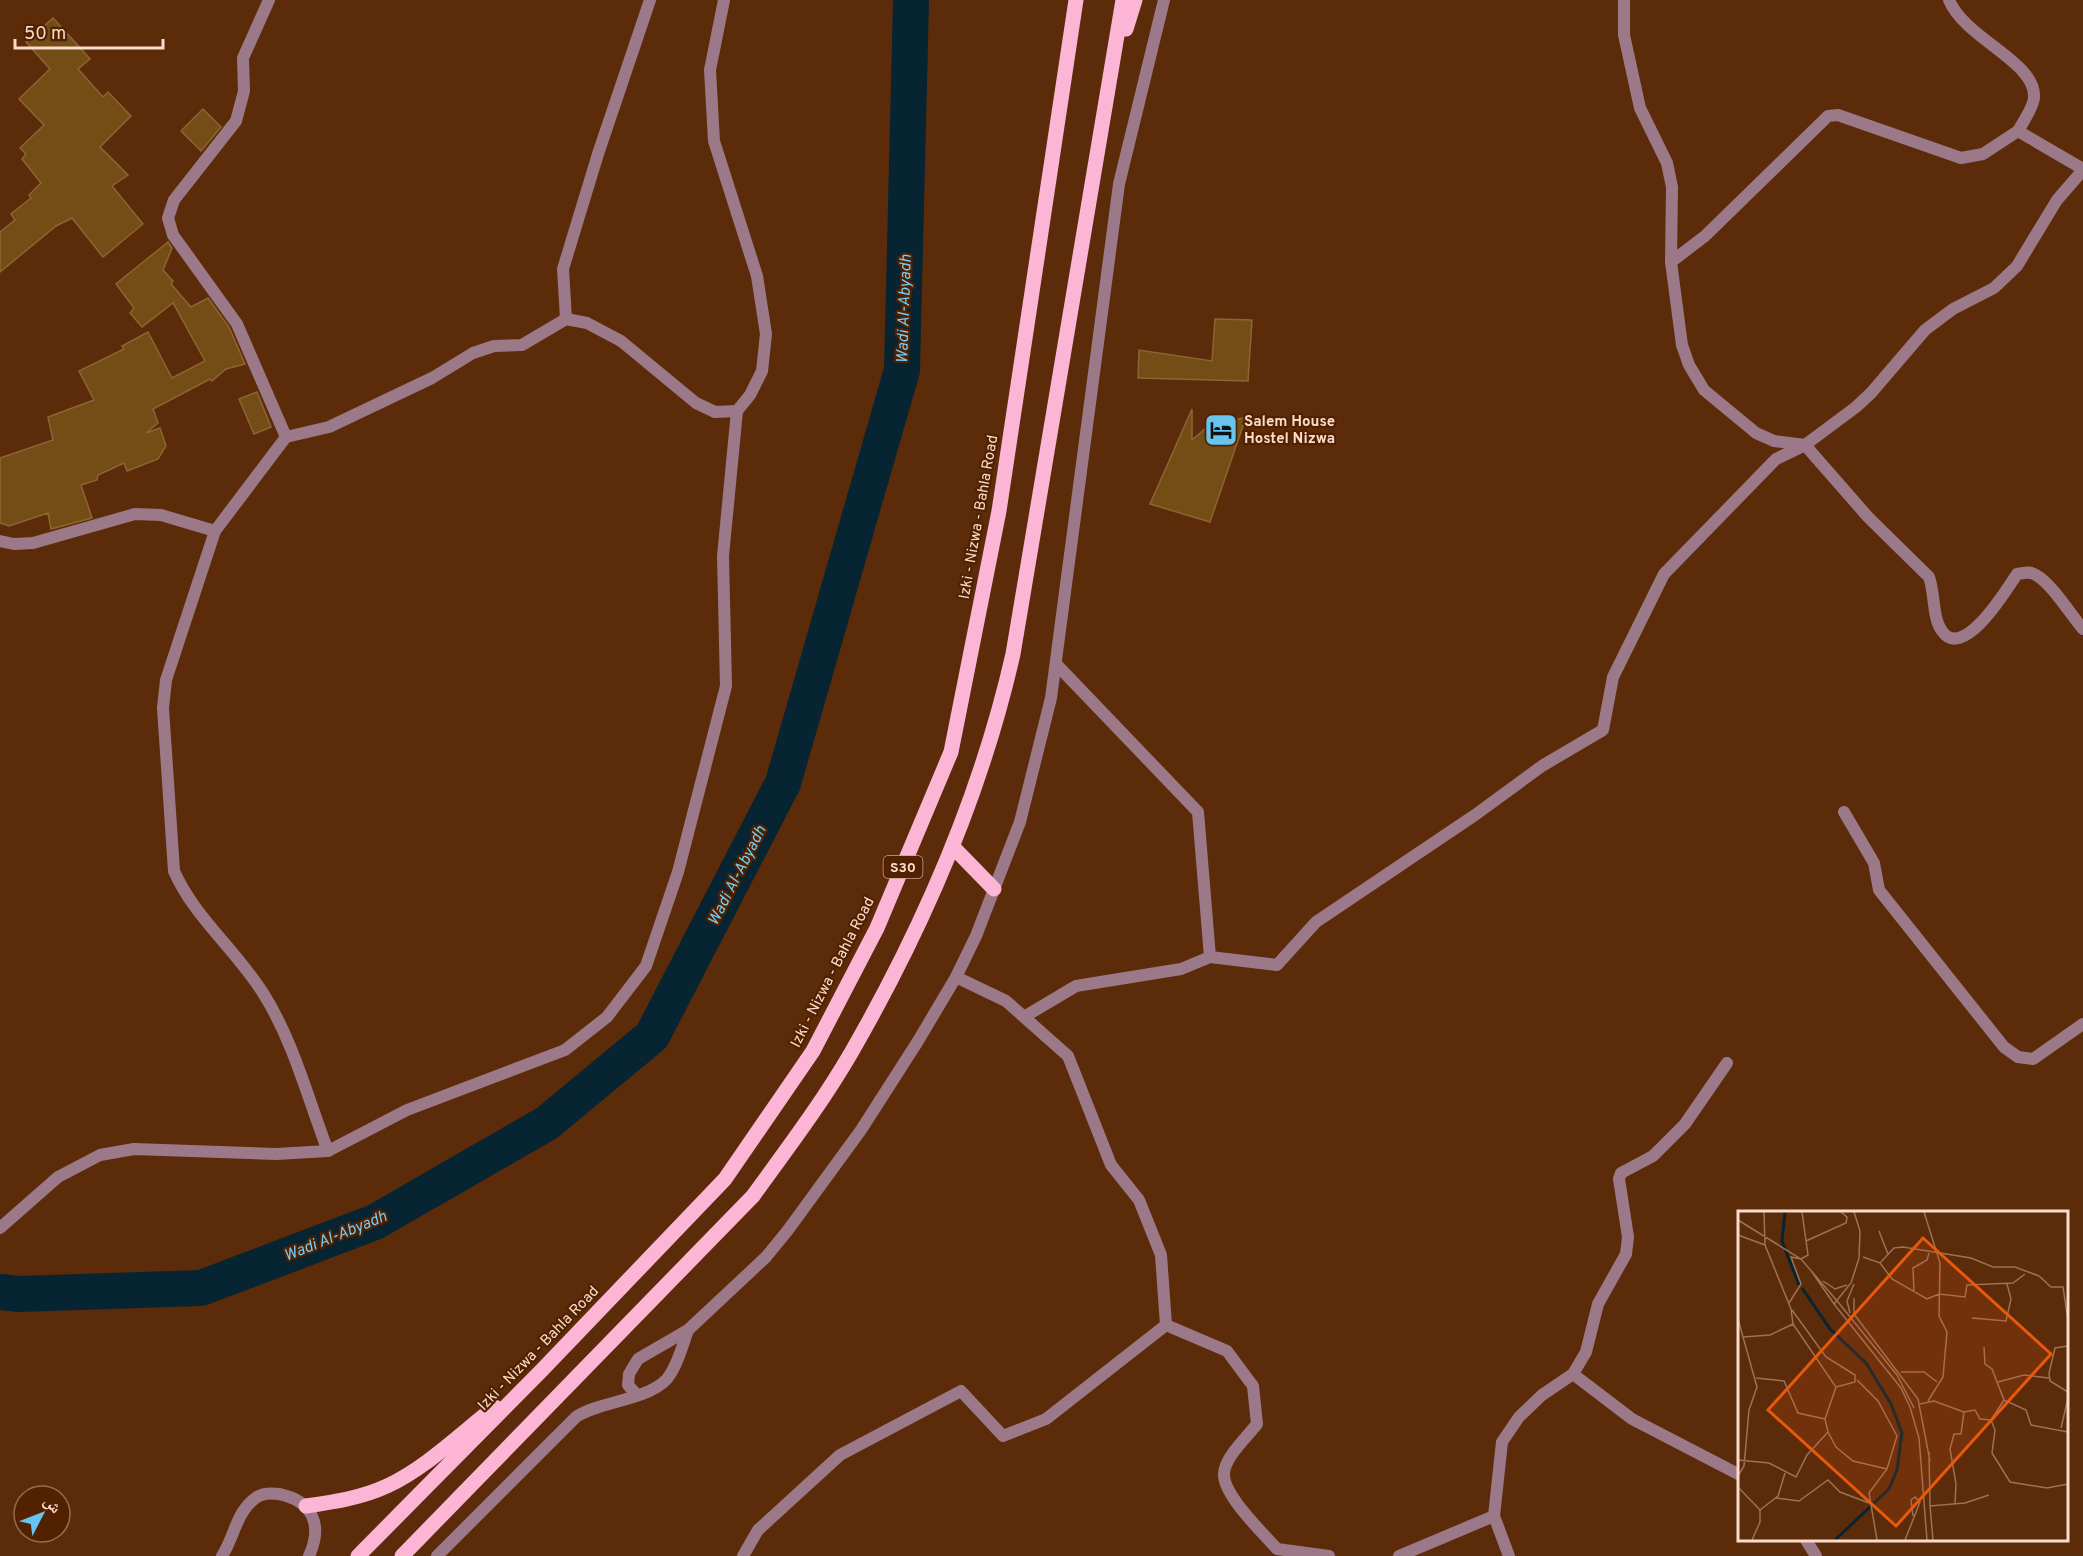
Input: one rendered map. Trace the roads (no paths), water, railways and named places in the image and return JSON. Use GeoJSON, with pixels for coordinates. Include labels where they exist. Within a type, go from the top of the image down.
{"type":"FeatureCollection","features":[{"type":"Feature","properties":{"kind":"main road","name":"Izki - Nizwa - Bahla Road"},"geometry":{"type":"LineString","coordinates":[[358,1556],[542,1370],[725,1179],[772,1114],[813,1051],[877,928],[951,752],[999,511],[1076,0]]}},
{"type":"Feature","properties":{"kind":"main road","name":"S30"},"geometry":{"type":"LineString","coordinates":[[402,1556],[753,1196],[850,1053],[925,912],[953,847],[999,715],[1013,654],[1123,0]]}},
{"type":"Feature","properties":{"kind":"main road"},"geometry":{"type":"LineString","coordinates":[[1111,81],[1135,0]]}},
{"type":"Feature","properties":{"kind":"main road"},"geometry":{"type":"LineString","coordinates":[[953,847],[994,890]]}},
{"type":"Feature","properties":{"kind":"main road"},"geometry":{"type":"LineString","coordinates":[[306,1506],[359,1496],[388,1486],[410,1473],[542,1370]]}},
{"type":"Feature","properties":{"kind":"street"},"geometry":{"type":"LineString","coordinates":[[269,0],[243,58],[244,91],[236,121],[174,200],[168,218],[173,235],[237,324],[286,437]]}},
{"type":"Feature","properties":{"kind":"street"},"geometry":{"type":"LineString","coordinates":[[566,319],[563,269],[598,154],[650,0]]}},
{"type":"Feature","properties":{"kind":"street"},"geometry":{"type":"LineString","coordinates":[[0,1228],[58,1177],[100,1155],[134,1149],[276,1154],[328,1151],[407,1110],[565,1050],[608,1017],[646,966],[678,872],[726,686],[723,556],[737,411],[750,395],[762,372],[766,334],[757,276],[714,141],[710,70],[724,0]]}},
{"type":"Feature","properties":{"kind":"street"},"geometry":{"type":"LineString","coordinates":[[636,1394],[628,1385],[629,1374],[638,1359],[688,1330],[766,1257],[861,1130],[956,977],[994,890],[1020,822],[1057,665],[1119,184],[1164,0]]}},
{"type":"Feature","properties":{"kind":"street"},"geometry":{"type":"LineString","coordinates":[[1624,0],[1624,35],[1640,108],[1667,163],[1672,187],[1671,262],[1682,345],[1689,365],[1704,390],[1756,433],[1774,441],[1805,445],[1868,517],[1929,577],[1933,588],[1938,623],[1942,632],[1950,638],[1961,638],[1977,627],[2017,574],[2028,572],[2036,575],[2046,584],[2083,629]]}},
{"type":"Feature","properties":{"kind":"street"},"geometry":{"type":"LineString","coordinates":[[1671,262],[1705,236],[1828,116],[1838,115],[1961,158],[1983,154],[2018,131],[2034,100],[2033,84],[2019,66],[1970,30],[1949,0]]}},
{"type":"Feature","properties":{"kind":"street"},"geometry":{"type":"LineString","coordinates":[[1024,1017],[1076,986],[1181,969],[1210,957],[1277,965],[1316,922],[1475,815],[1542,766],[1603,730],[1613,677],[1664,574],[1776,459],[1805,445],[1871,393],[1925,330],[1953,309],[1994,288],[2018,266],[2057,200],[2083,170],[2018,131]]}},
{"type":"Feature","properties":{"kind":"street"},"geometry":{"type":"LineString","coordinates":[[328,1151],[276,1014],[255,982],[183,892],[174,870],[163,708],[166,680],[215,531],[286,437],[329,427],[432,378],[472,353],[494,346],[522,345],[566,319],[587,322],[621,341],[696,403],[715,412],[737,411]]}},
{"type":"Feature","properties":{"kind":"street"},"geometry":{"type":"LineString","coordinates":[[0,541],[14,544],[33,543],[135,514],[161,515],[215,531]]}},
{"type":"Feature","properties":{"kind":"street"},"geometry":{"type":"LineString","coordinates":[[1057,665],[1198,812],[1210,957]]}},
{"type":"Feature","properties":{"kind":"street"},"geometry":{"type":"LineString","coordinates":[[1844,812],[1874,863],[1879,890],[2004,1047],[2018,1057],[2033,1059],[2083,1024]]}},
{"type":"Feature","properties":{"kind":"street"},"geometry":{"type":"LineString","coordinates":[[956,977],[1006,1001],[1068,1056],[1112,1165],[1140,1200],[1161,1255],[1166,1325]]}},
{"type":"Feature","properties":{"kind":"street"},"geometry":{"type":"LineString","coordinates":[[1509,1556],[1494,1516],[1502,1442],[1519,1417],[1542,1395],[1573,1374],[1586,1352],[1598,1304],[1626,1254],[1628,1237],[1619,1179],[1621,1173],[1653,1156],[1685,1124],[1727,1063]]}},
{"type":"Feature","properties":{"kind":"street"},"geometry":{"type":"LineString","coordinates":[[1166,1325],[1227,1351],[1253,1386],[1257,1424],[1228,1461],[1223,1474],[1229,1493],[1276,1553],[1329,1556]]}},
{"type":"Feature","properties":{"kind":"street"},"geometry":{"type":"LineString","coordinates":[[743,1556],[758,1530],[840,1455],[961,1391],[1003,1436],[1046,1419],[1166,1325]]}},
{"type":"Feature","properties":{"kind":"street"},"geometry":{"type":"LineString","coordinates":[[437,1556],[576,1417],[588,1409],[653,1390],[671,1374],[688,1330]]}},
{"type":"Feature","properties":{"kind":"street"},"geometry":{"type":"LineString","coordinates":[[1573,1374],[1632,1419],[1738,1474]]}},
{"type":"Feature","properties":{"kind":"street"},"geometry":{"type":"LineString","coordinates":[[222,1556],[230,1543],[238,1519],[248,1504],[259,1495],[273,1493],[292,1497],[306,1506],[315,1524],[316,1540],[309,1556]]}},
{"type":"Feature","properties":{"kind":"street"},"geometry":{"type":"LineString","coordinates":[[1399,1556],[1494,1516]]}},
{"type":"Feature","properties":{"kind":"street"},"geometry":{"type":"LineString","coordinates":[[1807,1541],[1816,1556]]}},
{"type":"Feature","properties":{"kind":"waterway","name":"Wadi Al-Abyadh"},"geometry":{"type":"LineString","coordinates":[[0,1292],[19,1294],[201,1288],[375,1222],[547,1123],[652,1036],[783,783],[902,370],[911,0]]}},
{"type":"Feature","properties":{"kind":"place","name":"Salem House Hostel Nizwa"},"geometry":{"type":"Point","coordinates":[1221,430]}}]}
